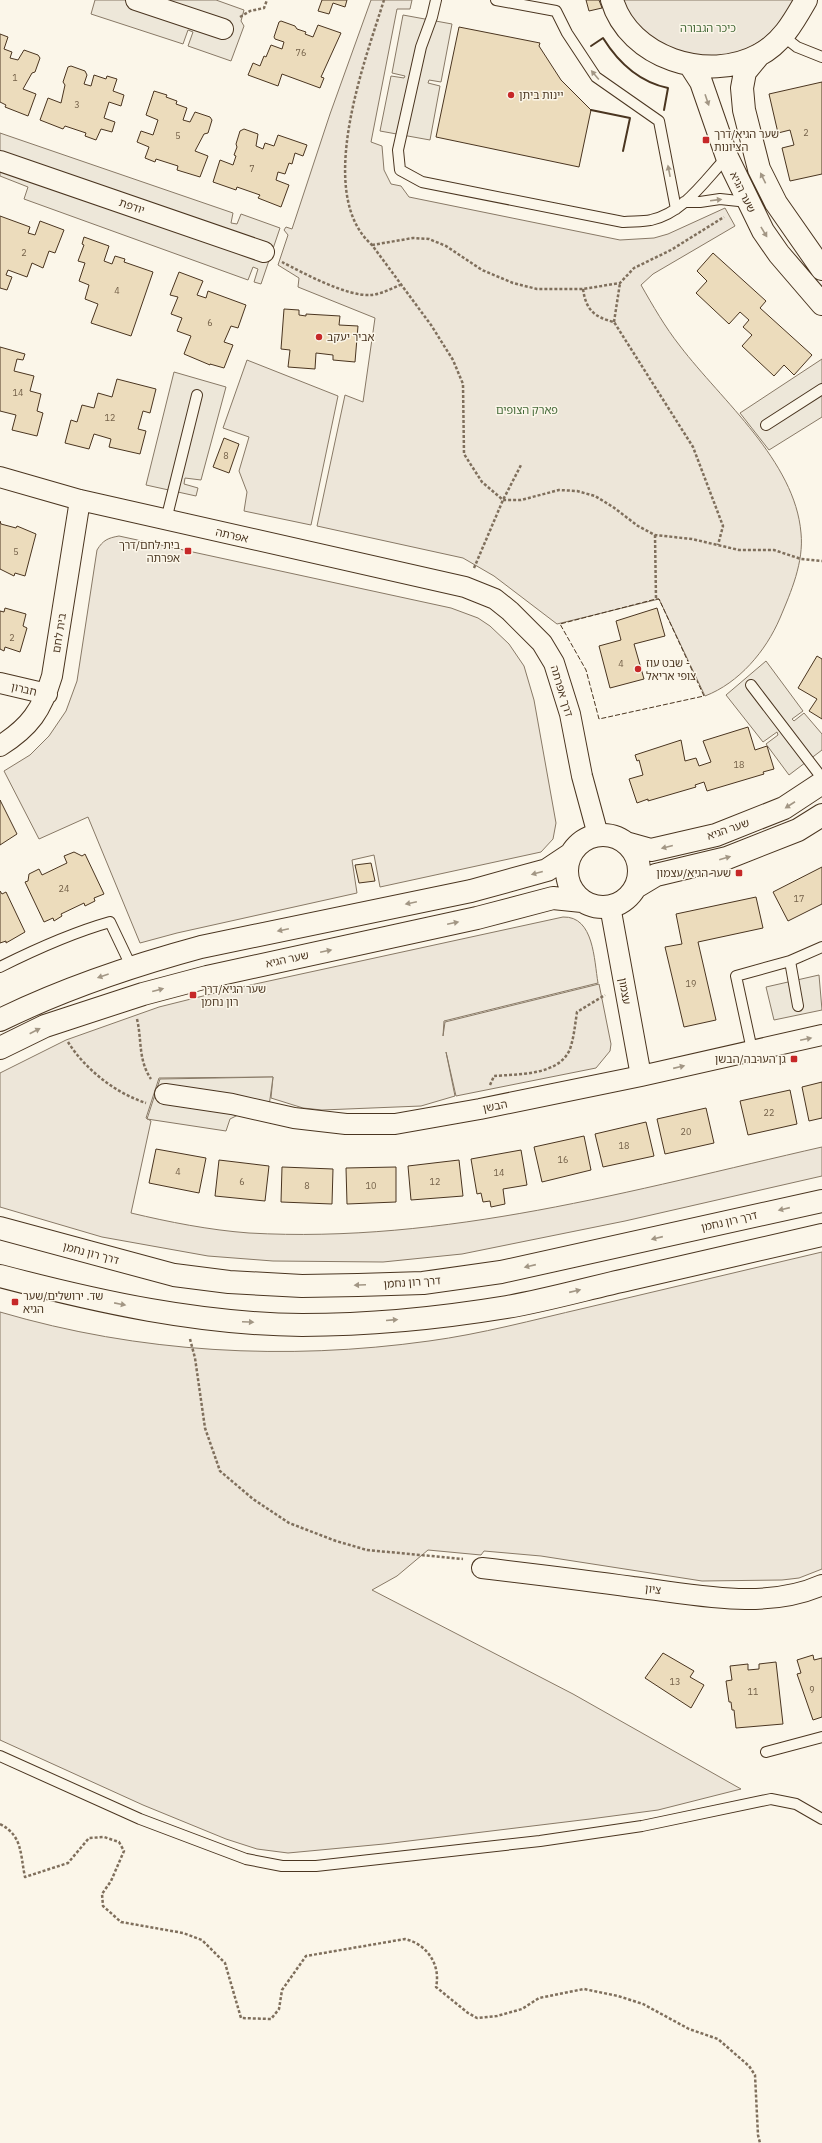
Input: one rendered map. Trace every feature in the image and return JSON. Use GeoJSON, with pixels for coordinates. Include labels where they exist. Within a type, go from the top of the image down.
{"type":"FeatureCollection","features":[{"type":"Feature","properties":{"kind":"street"},"geometry":{"type":"LineString","coordinates":[[136,0],[224,29]]}},
{"type":"Feature","properties":{"kind":"street"},"geometry":{"type":"LineString","coordinates":[[612,0],[614,8],[633,35],[660,56],[690,65],[708,67],[727,66],[759,55]]}},
{"type":"Feature","properties":{"kind":"street"},"geometry":{"type":"LineString","coordinates":[[806,0],[783,36],[759,55],[746,72],[742,88],[744,110],[759,169],[776,203],[822,269]]}},
{"type":"Feature","properties":{"kind":"street","name":"שער הגיא"},"geometry":{"type":"LineString","coordinates":[[690,65],[701,82],[727,158],[763,231],[779,254],[822,304]]}},
{"type":"Feature","properties":{"kind":"street","name":"יודפת"},"geometry":{"type":"LineString","coordinates":[[0,161],[264,252]]}},
{"type":"Feature","properties":{"kind":"street","name":"אפרתה"},"geometry":{"type":"LineString","coordinates":[[0,477],[80,500],[166,520],[469,579]]}},
{"type":"Feature","properties":{"kind":"street","name":"בית לחם"},"geometry":{"type":"LineString","coordinates":[[0,746],[20,733],[35,716],[47,694],[52,676],[80,500]]}},
{"type":"Feature","properties":{"kind":"street","name":"דרך אפרתה"},"geometry":{"type":"LineString","coordinates":[[469,579],[510,611],[542,643],[554,663],[570,714],[582,776],[598,835]]}},
{"type":"Feature","properties":{"kind":"street","name":"חברון"},"geometry":{"type":"LineString","coordinates":[[0,683],[47,694]]}},
{"type":"Feature","properties":{"kind":"street","name":"שער הגיא"},"geometry":{"type":"LineString","coordinates":[[626,843],[651,850],[716,835],[784,808],[822,783]]}},
{"type":"Feature","properties":{"kind":"street"},"geometry":{"type":"LineString","coordinates":[[636,887],[656,875],[727,858],[798,830],[822,815]]}},
{"type":"Feature","properties":{"kind":"street"},"geometry":{"type":"LineString","coordinates":[[598,835],[616,837],[626,843],[635,853],[639,865],[639,877],[636,887],[628,898],[610,906],[593,906],[582,901],[573,892],[568,880],[566,866],[571,854],[578,844],[589,837],[598,835]]}},
{"type":"Feature","properties":{"kind":"street"},"geometry":{"type":"LineString","coordinates":[[0,1020],[80,984],[131,966],[201,947],[471,891],[547,870],[571,854]]}},
{"type":"Feature","properties":{"kind":"street","name":"שער הגיא"},"geometry":{"type":"LineString","coordinates":[[0,1048],[45,1026],[143,994],[207,977],[477,918],[553,898],[582,901]]}},
{"type":"Feature","properties":{"kind":"street","name":"עצמון"},"geometry":{"type":"LineString","coordinates":[[610,906],[641,1076]]}},
{"type":"Feature","properties":{"kind":"street","name":"הבשן"},"geometry":{"type":"LineString","coordinates":[[165,1094],[232,1104],[294,1118],[346,1124],[395,1124],[480,1109],[641,1076],[822,1035]]}},
{"type":"Feature","properties":{"kind":"street","name":"דרך רון נחמן"},"geometry":{"type":"LineString","coordinates":[[0,1228],[174,1275],[229,1282],[272,1285],[423,1283],[501,1272],[822,1201]]}},
{"type":"Feature","properties":{"kind":"street"},"geometry":{"type":"LineString","coordinates":[[0,1276],[50,1289],[181,1316],[235,1322],[302,1324],[357,1323],[428,1317],[509,1306],[822,1235]]}},
{"type":"Feature","properties":{"kind":"street","name":"ציון"},"geometry":{"type":"LineString","coordinates":[[474,1564],[722,1597],[766,1598],[804,1593],[822,1585]]}},
{"type":"Feature","properties":{"kind":"lane"},"geometry":{"type":"LineString","coordinates":[[436,0],[432,17],[421,47],[398,150],[400,170],[422,182],[624,222],[652,220],[680,206],[699,189],[727,158]]}},
{"type":"Feature","properties":{"kind":"lane"},"geometry":{"type":"LineString","coordinates":[[496,0],[556,11],[567,33],[596,77],[659,121],[680,206]]}},
{"type":"Feature","properties":{"kind":"lane"},"geometry":{"type":"LineString","coordinates":[[783,36],[797,47],[822,57]]}},
{"type":"Feature","properties":{"kind":"lane"},"geometry":{"type":"LineString","coordinates":[[680,206],[720,199],[748,202]]}},
{"type":"Feature","properties":{"kind":"lane"},"geometry":{"type":"LineString","coordinates":[[766,425],[822,389]]}},
{"type":"Feature","properties":{"kind":"lane"},"geometry":{"type":"LineString","coordinates":[[166,520],[197,395]]}},
{"type":"Feature","properties":{"kind":"lane"},"geometry":{"type":"LineString","coordinates":[[751,685],[822,778]]}},
{"type":"Feature","properties":{"kind":"lane"},"geometry":{"type":"LineString","coordinates":[[0,967],[39,947],[83,930],[110,922],[131,966]]}},
{"type":"Feature","properties":{"kind":"lane"},"geometry":{"type":"LineString","coordinates":[[752,1050],[736,976],[790,961],[822,947]]}},
{"type":"Feature","properties":{"kind":"lane"},"geometry":{"type":"LineString","coordinates":[[790,961],[798,1006]]}},
{"type":"Feature","properties":{"kind":"lane"},"geometry":{"type":"LineString","coordinates":[[766,1752],[822,1737]]}},
{"type":"Feature","properties":{"kind":"lane"},"geometry":{"type":"LineString","coordinates":[[0,1756],[147,1822],[246,1859],[282,1866],[316,1866],[540,1841],[642,1826],[771,1799],[796,1804],[822,1819]]}},
{"type":"Feature","properties":{"kind":"path"},"geometry":{"type":"LineString","coordinates":[[224,29],[250,11],[264,8],[267,0]]}},
{"type":"Feature","properties":{"kind":"path"},"geometry":{"type":"LineString","coordinates":[[384,0],[349,122],[345,157],[346,186],[353,217],[361,234],[372,245],[400,285],[431,325],[453,360],[463,384],[464,454],[482,482],[503,500],[520,500],[559,490],[577,491],[595,496],[613,506],[638,526],[655,535],[692,539],[739,550],[774,550],[801,559],[822,561]]}},
{"type":"Feature","properties":{"kind":"path"},"geometry":{"type":"LineString","coordinates":[[718,545],[723,526],[693,447],[614,322],[620,283],[634,268],[671,250],[729,214]]}},
{"type":"Feature","properties":{"kind":"path"},"geometry":{"type":"LineString","coordinates":[[372,245],[413,238],[429,238],[446,246],[482,270],[513,284],[537,289],[583,289],[620,283]]}},
{"type":"Feature","properties":{"kind":"path"},"geometry":{"type":"LineString","coordinates":[[264,252],[306,275],[341,289],[370,295],[387,291],[400,285]]}},
{"type":"Feature","properties":{"kind":"path"},"geometry":{"type":"LineString","coordinates":[[583,289],[585,303],[592,312],[602,319],[614,322]]}},
{"type":"Feature","properties":{"kind":"path"},"geometry":{"type":"LineString","coordinates":[[469,579],[503,500],[521,465]]}},
{"type":"Feature","properties":{"kind":"path"},"geometry":{"type":"LineString","coordinates":[[655,535],[656,600]]}},
{"type":"Feature","properties":{"kind":"path"},"geometry":{"type":"LineString","coordinates":[[480,1109],[494,1076],[526,1074],[545,1070],[564,1059],[569,1050],[577,1012],[605,995]]}},
{"type":"Feature","properties":{"kind":"path"},"geometry":{"type":"LineString","coordinates":[[137,1017],[141,1038],[140,1052],[145,1071],[153,1083],[165,1094]]}},
{"type":"Feature","properties":{"kind":"path"},"geometry":{"type":"LineString","coordinates":[[66,1040],[76,1055],[93,1071],[117,1089],[146,1104]]}},
{"type":"Feature","properties":{"kind":"path"},"geometry":{"type":"LineString","coordinates":[[189,1338],[196,1358],[205,1428],[220,1471],[253,1499],[289,1523],[336,1541],[367,1550],[474,1564]]}},
{"type":"Feature","properties":{"kind":"path"},"geometry":{"type":"LineString","coordinates":[[0,1824],[11,1830],[21,1849],[25,1876],[68,1863],[89,1838],[104,1837],[119,1842],[124,1851],[111,1881],[102,1894],[103,1906],[121,1922],[183,1933],[202,1940],[225,1963],[241,2018],[271,2019],[279,2009],[282,1990],[306,1956],[405,1939],[416,1942],[427,1950],[439,1975],[436,1987],[468,2013],[477,2018],[497,2016],[522,2009],[539,1998],[584,1989],[618,1996],[643,2004],[689,2029],[718,2039],[749,2066],[755,2075],[758,2135],[760,2143]]}},
{"type":"Feature","properties":{"kind":"green space","name":"פארק הצופים"},"geometry":{"type":"Polygon","coordinates":[[[371,0],[412,0],[410,9],[397,9],[371,142],[382,146],[384,170],[391,184],[401,186],[409,197],[620,240],[654,238],[668,234],[725,208],[735,226],[653,274],[641,285],[659,316],[675,339],[754,433],[771,457],[785,481],[796,507],[801,533],[801,555],[796,577],[780,618],[767,642],[759,654],[740,674],[729,683],[705,696],[659,599],[557,624],[494,576],[463,558],[317,526],[345,395],[363,402],[375,318],[298,287],[299,278],[278,265],[288,235],[284,230],[286,227],[292,229],[330,114],[371,0]]]}},
{"type":"Feature","properties":{"kind":"green space","name":"כיכר הגבורה"},"geometry":{"type":"Polygon","coordinates":[[[622,0],[794,0],[777,25],[761,41],[736,53],[717,56],[697,56],[678,51],[660,43],[645,32],[632,17],[622,0]]]}},
{"type":"Feature","properties":{"kind":"green space"},"geometry":{"type":"Polygon","coordinates":[[[247,360],[338,396],[311,525],[244,511],[247,492],[239,471],[249,437],[223,428],[247,360]]]}},
{"type":"Feature","properties":{"kind":"green space"},"geometry":{"type":"Polygon","coordinates":[[[119,536],[451,608],[478,618],[490,626],[509,644],[524,666],[534,700],[556,823],[553,839],[541,852],[380,887],[374,855],[352,860],[357,893],[177,933],[140,943],[88,817],[39,839],[4,771],[30,755],[49,736],[66,711],[77,681],[97,550],[106,540],[119,536]]]}},
{"type":"Feature","properties":{"kind":"green space"},"geometry":{"type":"Polygon","coordinates":[[[563,917],[573,919],[581,924],[587,931],[591,941],[598,983],[444,1021],[443,1036],[445,1022],[599,984],[611,1044],[610,1051],[596,1068],[456,1096],[446,1052],[455,1096],[421,1106],[322,1110],[303,1108],[271,1098],[273,1077],[159,1078],[146,1118],[151,1121],[131,1213],[160,1220],[234,1232],[322,1234],[394,1230],[466,1222],[538,1210],[609,1196],[822,1147],[822,1176],[625,1221],[462,1254],[383,1262],[273,1261],[208,1256],[102,1237],[0,1207],[0,1073],[66,1040],[159,1007],[223,991],[563,917]]]}},
{"type":"Feature","properties":{"kind":"green space"},"geometry":{"type":"Polygon","coordinates":[[[822,1252],[822,1569],[799,1578],[782,1580],[702,1581],[541,1556],[484,1551],[481,1555],[428,1550],[397,1576],[372,1590],[573,1694],[741,1789],[658,1810],[384,1844],[288,1853],[257,1849],[226,1839],[143,1805],[0,1740],[0,1312],[52,1326],[106,1337],[159,1344],[213,1349],[321,1351],[429,1341],[488,1331],[822,1252]]]}},
{"type":"Feature","properties":{"kind":"shaded area"},"geometry":{"type":"Polygon","coordinates":[[[95,0],[216,0],[244,10],[241,21],[244,26],[231,61],[188,46],[193,32],[188,30],[183,44],[91,14],[95,0]]]}},
{"type":"Feature","properties":{"kind":"shaded area"},"geometry":{"type":"Polygon","coordinates":[[[403,15],[452,24],[441,82],[429,80],[428,83],[440,86],[430,140],[380,131],[391,76],[404,78],[405,76],[392,73],[403,15]]]}},
{"type":"Feature","properties":{"kind":"shaded area"},"geometry":{"type":"Polygon","coordinates":[[[0,133],[233,213],[231,223],[237,224],[241,214],[280,228],[261,284],[254,282],[258,269],[253,267],[248,280],[24,199],[28,187],[0,176],[0,133]]]}},
{"type":"Feature","properties":{"kind":"shaded area"},"geometry":{"type":"Polygon","coordinates":[[[822,359],[822,417],[769,450],[740,413],[822,359]]]}},
{"type":"Feature","properties":{"kind":"shaded area"},"geometry":{"type":"Polygon","coordinates":[[[174,372],[226,387],[201,480],[185,478],[184,484],[198,488],[196,496],[146,485],[174,372]]]}},
{"type":"Feature","properties":{"kind":"shaded area"},"geometry":{"type":"Polygon","coordinates":[[[766,661],[803,711],[792,719],[794,721],[804,713],[822,734],[822,750],[789,775],[766,744],[778,735],[777,732],[763,742],[726,695],[766,661]]]}},
{"type":"Feature","properties":{"kind":"shaded area"},"geometry":{"type":"Polygon","coordinates":[[[819,975],[822,1010],[774,1020],[766,987],[819,975]]]}},
{"type":"Feature","properties":{"kind":"shaded area"},"geometry":{"type":"Polygon","coordinates":[[[273,1077],[267,1121],[240,1114],[230,1119],[226,1131],[147,1119],[160,1079],[273,1077]]]}},
{"type":"Feature","properties":{"kind":"building"},"geometry":{"type":"Polygon","coordinates":[[[322,0],[347,0],[345,7],[333,3],[329,14],[318,11],[322,0]]]}},
{"type":"Feature","properties":{"kind":"building"},"geometry":{"type":"Polygon","coordinates":[[[586,0],[599,0],[602,8],[589,11],[586,0]]]}},
{"type":"Feature","properties":{"kind":"building"},"geometry":{"type":"Polygon","coordinates":[[[281,21],[295,26],[297,29],[306,32],[305,34],[313,37],[318,25],[341,33],[321,77],[324,78],[320,88],[282,74],[278,86],[248,75],[253,63],[260,66],[271,45],[282,49],[284,42],[275,39],[274,37],[279,22],[281,21]]]}},
{"type":"Feature","properties":{"kind":"building","name":"יינות ביתן"},"geometry":{"type":"Polygon","coordinates":[[[459,27],[540,43],[539,46],[561,80],[591,110],[579,167],[436,137],[459,27]]]}},
{"type":"Feature","properties":{"kind":"building"},"geometry":{"type":"Polygon","coordinates":[[[0,34],[8,37],[4,49],[12,52],[10,58],[18,60],[24,50],[38,55],[40,58],[35,72],[32,73],[23,89],[36,94],[28,116],[5,107],[6,105],[0,102],[0,34]]]}},
{"type":"Feature","properties":{"kind":"building"},"geometry":{"type":"Polygon","coordinates":[[[71,66],[85,71],[87,75],[84,84],[91,86],[94,75],[106,79],[107,76],[117,79],[113,91],[124,95],[121,106],[109,102],[104,118],[115,122],[112,132],[101,129],[96,140],[85,136],[86,133],[65,126],[63,129],[40,120],[48,98],[61,103],[65,85],[63,82],[68,67],[71,66]]]}},
{"type":"Feature","properties":{"kind":"building"},"geometry":{"type":"Polygon","coordinates":[[[822,82],[822,174],[790,181],[782,148],[794,145],[790,130],[778,133],[769,94],[822,82]]]}},
{"type":"Feature","properties":{"kind":"building"},"geometry":{"type":"Polygon","coordinates":[[[154,91],[167,95],[166,97],[177,101],[176,104],[187,108],[183,120],[190,122],[195,112],[210,117],[212,120],[208,133],[204,134],[195,151],[208,156],[200,177],[177,170],[178,166],[156,159],[155,162],[145,158],[149,147],[137,142],[141,131],[153,135],[158,120],[146,115],[154,91]]]}},
{"type":"Feature","properties":{"kind":"building"},"geometry":{"type":"Polygon","coordinates":[[[244,129],[258,134],[256,146],[263,149],[265,143],[274,146],[278,135],[307,145],[303,156],[295,153],[292,164],[289,163],[285,174],[278,172],[276,180],[289,185],[281,207],[258,198],[260,195],[237,187],[236,190],[213,182],[220,160],[233,165],[236,156],[234,155],[237,147],[236,144],[240,131],[244,129]]]}},
{"type":"Feature","properties":{"kind":"building"},"geometry":{"type":"Polygon","coordinates":[[[0,216],[30,227],[28,233],[35,235],[40,221],[64,230],[55,253],[49,251],[43,268],[32,263],[27,277],[8,270],[6,275],[12,277],[7,290],[0,288],[0,216]]]}},
{"type":"Feature","properties":{"kind":"building"},"geometry":{"type":"Polygon","coordinates":[[[84,237],[109,246],[104,261],[112,264],[115,256],[125,259],[124,262],[153,272],[131,336],[91,323],[98,304],[85,299],[89,285],[79,281],[85,263],[78,261],[84,245],[82,244],[84,237]]]}},
{"type":"Feature","properties":{"kind":"building"},"geometry":{"type":"Polygon","coordinates":[[[713,253],[766,301],[760,308],[812,355],[794,375],[784,365],[774,376],[742,346],[752,335],[743,327],[749,320],[740,312],[729,324],[696,293],[707,281],[697,271],[713,253]]]}},
{"type":"Feature","properties":{"kind":"building"},"geometry":{"type":"Polygon","coordinates":[[[179,272],[203,281],[197,295],[206,298],[208,291],[246,305],[238,328],[231,326],[224,342],[233,345],[224,368],[210,365],[184,354],[191,336],[177,331],[182,318],[171,314],[178,297],[170,295],[179,272]]]}},
{"type":"Feature","properties":{"kind":"building","name":"אביר יעקב"},"geometry":{"type":"Polygon","coordinates":[[[284,309],[299,310],[299,315],[306,316],[306,314],[340,316],[339,325],[358,326],[355,362],[333,360],[333,355],[316,353],[315,369],[288,367],[290,350],[281,349],[284,309]]]}},
{"type":"Feature","properties":{"kind":"building"},"geometry":{"type":"Polygon","coordinates":[[[0,347],[25,354],[23,360],[17,359],[14,371],[34,376],[30,391],[41,394],[37,411],[43,413],[37,436],[12,430],[16,415],[0,411],[0,347]]]}},
{"type":"Feature","properties":{"kind":"building"},"geometry":{"type":"Polygon","coordinates":[[[117,379],[156,389],[150,413],[143,411],[138,429],[146,431],[140,454],[109,447],[111,439],[94,434],[89,449],[65,443],[71,420],[77,422],[82,405],[94,408],[98,393],[112,397],[117,379]]]}},
{"type":"Feature","properties":{"kind":"building"},"geometry":{"type":"Polygon","coordinates":[[[224,438],[239,444],[229,473],[213,467],[224,438]]]}},
{"type":"Feature","properties":{"kind":"building"},"geometry":{"type":"Polygon","coordinates":[[[0,521],[1,524],[16,528],[17,526],[36,534],[25,576],[15,573],[14,576],[0,569],[0,521]]]}},
{"type":"Feature","properties":{"kind":"building"},"geometry":{"type":"Polygon","coordinates":[[[5,608],[26,614],[23,626],[27,628],[20,652],[5,647],[4,651],[0,649],[0,611],[4,612],[5,608]]]}},
{"type":"Feature","properties":{"kind":"building"},"geometry":{"type":"Polygon","coordinates":[[[657,608],[665,636],[634,644],[644,679],[610,688],[599,646],[621,640],[616,621],[657,608]]]}},
{"type":"Feature","properties":{"kind":"building"},"geometry":{"type":"Polygon","coordinates":[[[817,656],[822,659],[822,719],[809,711],[817,699],[798,688],[817,656]]]}},
{"type":"Feature","properties":{"kind":"building"},"geometry":{"type":"Polygon","coordinates":[[[748,727],[755,750],[767,746],[774,769],[763,772],[764,774],[707,791],[704,782],[695,785],[696,787],[637,803],[629,779],[643,775],[639,760],[637,761],[635,755],[681,740],[685,761],[696,758],[699,766],[711,762],[703,741],[748,727]]]}},
{"type":"Feature","properties":{"kind":"building"},"geometry":{"type":"Polygon","coordinates":[[[0,800],[17,834],[0,845],[0,800]]]}},
{"type":"Feature","properties":{"kind":"building"},"geometry":{"type":"Polygon","coordinates":[[[74,852],[82,856],[85,854],[104,894],[94,898],[95,901],[85,906],[84,903],[61,914],[62,916],[54,921],[53,918],[44,922],[25,882],[28,881],[29,874],[39,869],[42,875],[67,863],[64,856],[74,852]]]}},
{"type":"Feature","properties":{"kind":"building"},"geometry":{"type":"Polygon","coordinates":[[[371,863],[375,881],[359,883],[355,865],[371,863]]]}},
{"type":"Feature","properties":{"kind":"building"},"geometry":{"type":"Polygon","coordinates":[[[822,867],[822,904],[788,921],[773,892],[822,867]]]}},
{"type":"Feature","properties":{"kind":"building"},"geometry":{"type":"Polygon","coordinates":[[[0,891],[2,894],[6,892],[25,932],[6,943],[6,941],[0,943],[0,891]]]}},
{"type":"Feature","properties":{"kind":"building"},"geometry":{"type":"Polygon","coordinates":[[[756,897],[763,928],[698,942],[716,1020],[684,1027],[665,947],[682,944],[676,914],[756,897]]]}},
{"type":"Feature","properties":{"kind":"building"},"geometry":{"type":"Polygon","coordinates":[[[822,1082],[822,1118],[809,1121],[802,1087],[822,1082]]]}},
{"type":"Feature","properties":{"kind":"building"},"geometry":{"type":"Polygon","coordinates":[[[790,1090],[797,1124],[748,1135],[740,1101],[790,1090]]]}},
{"type":"Feature","properties":{"kind":"building"},"geometry":{"type":"Polygon","coordinates":[[[706,1108],[714,1143],[665,1154],[657,1119],[706,1108]]]}},
{"type":"Feature","properties":{"kind":"building"},"geometry":{"type":"Polygon","coordinates":[[[646,1122],[654,1156],[603,1167],[595,1134],[646,1122]]]}},
{"type":"Feature","properties":{"kind":"building"},"geometry":{"type":"Polygon","coordinates":[[[584,1136],[591,1170],[542,1182],[534,1147],[584,1136]]]}},
{"type":"Feature","properties":{"kind":"building"},"geometry":{"type":"Polygon","coordinates":[[[156,1149],[206,1158],[199,1193],[149,1183],[156,1149]]]}},
{"type":"Feature","properties":{"kind":"building"},"geometry":{"type":"Polygon","coordinates":[[[521,1150],[527,1185],[503,1189],[505,1204],[491,1207],[490,1201],[483,1202],[481,1193],[477,1194],[471,1159],[521,1150]]]}},
{"type":"Feature","properties":{"kind":"building"},"geometry":{"type":"Polygon","coordinates":[[[219,1160],[269,1166],[265,1201],[215,1196],[219,1160]]]}},
{"type":"Feature","properties":{"kind":"building"},"geometry":{"type":"Polygon","coordinates":[[[459,1160],[463,1196],[411,1200],[408,1166],[459,1160]]]}},
{"type":"Feature","properties":{"kind":"building"},"geometry":{"type":"Polygon","coordinates":[[[282,1167],[333,1169],[332,1204],[281,1202],[282,1167]]]}},
{"type":"Feature","properties":{"kind":"building"},"geometry":{"type":"Polygon","coordinates":[[[396,1167],[396,1202],[347,1204],[346,1168],[396,1167]]]}},
{"type":"Feature","properties":{"kind":"building"},"geometry":{"type":"Polygon","coordinates":[[[663,1653],[694,1671],[690,1677],[704,1685],[691,1708],[645,1678],[663,1653]]]}},
{"type":"Feature","properties":{"kind":"building"},"geometry":{"type":"Polygon","coordinates":[[[813,1655],[814,1660],[822,1658],[822,1717],[813,1720],[797,1674],[801,1673],[797,1660],[813,1655]]]}},
{"type":"Feature","properties":{"kind":"building"},"geometry":{"type":"Polygon","coordinates":[[[776,1662],[783,1724],[736,1728],[734,1710],[732,1710],[731,1702],[729,1702],[726,1681],[732,1680],[730,1666],[748,1664],[748,1670],[759,1669],[759,1664],[776,1662]]]}},
{"type":"Feature","properties":{"kind":"fence"},"geometry":{"type":"LineString","coordinates":[[656,599],[659,599],[704,696],[599,719],[586,670],[560,624],[656,599]]}},
{"type":"Feature","properties":{"kind":"wall"},"geometry":{"type":"LineString","coordinates":[[591,46],[603,38],[615,55],[630,70],[648,81],[668,88],[664,110]]}},
{"type":"Feature","properties":{"kind":"wall"},"geometry":{"type":"LineString","coordinates":[[591,110],[630,118],[623,151]]}},
{"type":"Feature","properties":{"kind":"place","name":"יינות ביתן"},"geometry":{"type":"Point","coordinates":[511,95]}},
{"type":"Feature","properties":{"kind":"place","name":"שער הגיא/דרך הציונות"},"geometry":{"type":"Point","coordinates":[706,140]}},
{"type":"Feature","properties":{"kind":"place","name":"אביר יעקב"},"geometry":{"type":"Point","coordinates":[319,337]}},
{"type":"Feature","properties":{"kind":"place","name":"בית לחם/דרך אפרתה"},"geometry":{"type":"Point","coordinates":[188,551]}},
{"type":"Feature","properties":{"kind":"place","name":"שבט עוז - צופי אריאל"},"geometry":{"type":"Point","coordinates":[638,669]}},
{"type":"Feature","properties":{"kind":"place","name":"שער הגיא/עצמון"},"geometry":{"type":"Point","coordinates":[739,873]}},
{"type":"Feature","properties":{"kind":"place","name":"שער הגיא/דרך רון נחמן"},"geometry":{"type":"Point","coordinates":[193,995]}},
{"type":"Feature","properties":{"kind":"place","name":"גן הערבה/הבשן"},"geometry":{"type":"Point","coordinates":[794,1059]}},
{"type":"Feature","properties":{"kind":"place","name":"שד. ירושלים/שער הגיא"},"geometry":{"type":"Point","coordinates":[15,1302]}}]}
